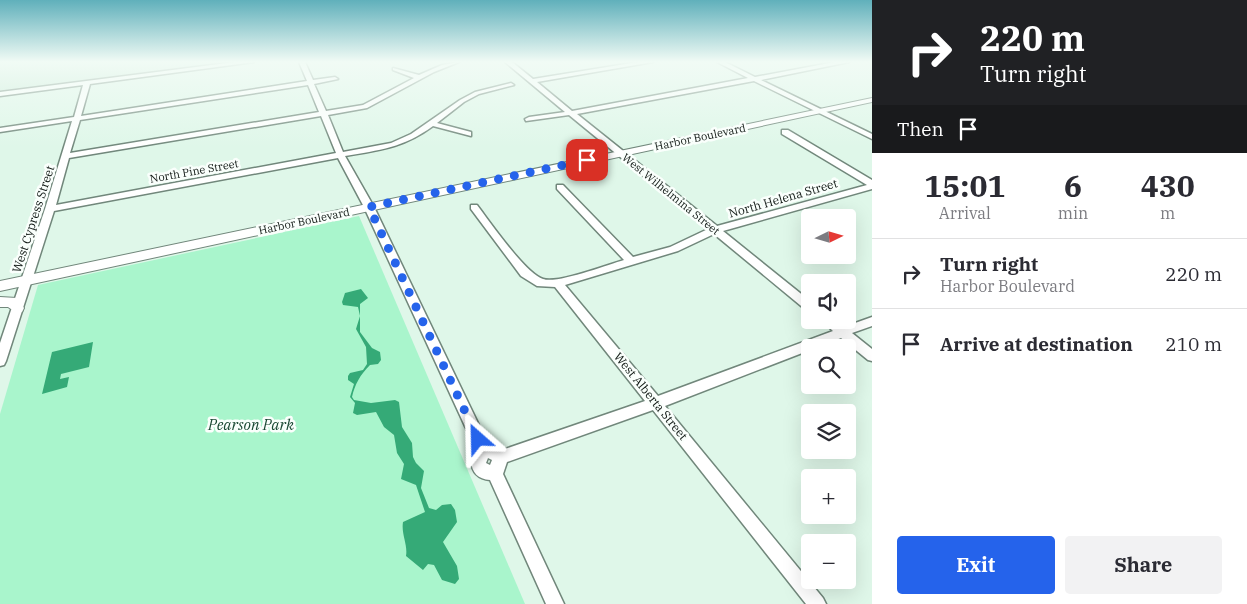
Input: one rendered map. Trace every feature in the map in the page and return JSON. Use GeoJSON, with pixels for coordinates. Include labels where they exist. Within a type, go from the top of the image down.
{"type":"FeatureCollection","features":[{"type":"Feature","properties":{"kind":"main road","name":"Harbor Boulevard"},"geometry":{"type":"LineString","coordinates":[[0,286],[872,100]]}},
{"type":"Feature","properties":{"kind":"main road"},"geometry":{"type":"LineString","coordinates":[[0,302],[12,302],[17,308]]}},
{"type":"Feature","properties":{"kind":"street"},"geometry":{"type":"LineString","coordinates":[[0,94],[30,90]]}},
{"type":"Feature","properties":{"kind":"street","name":"West Cypress Street"},"geometry":{"type":"LineString","coordinates":[[0,361],[50,209],[85,90]]}},
{"type":"Feature","properties":{"kind":"street"},"geometry":{"type":"LineString","coordinates":[[0,130],[262,90]]}},
{"type":"Feature","properties":{"kind":"street"},"geometry":{"type":"LineString","coordinates":[[313,90],[342,156],[369,207],[484,452],[479,457],[478,464],[486,472],[497,465],[656,403],[872,322]]}},
{"type":"Feature","properties":{"kind":"street"},"geometry":{"type":"LineString","coordinates":[[66,156],[324,116],[372,104],[387,98],[399,90]]}},
{"type":"Feature","properties":{"kind":"street","name":"North Pine Street"},"geometry":{"type":"LineString","coordinates":[[50,209],[393,145],[414,136],[462,101],[477,93],[489,90]]}},
{"type":"Feature","properties":{"kind":"street","name":"West Wilhelmina Street"},"geometry":{"type":"LineString","coordinates":[[543,90],[801,300]]}},
{"type":"Feature","properties":{"kind":"street"},"geometry":{"type":"LineString","coordinates":[[529,119],[694,90]]}},
{"type":"Feature","properties":{"kind":"street"},"geometry":{"type":"LineString","coordinates":[[777,90],[872,137]]}},
{"type":"Feature","properties":{"kind":"street"},"geometry":{"type":"LineString","coordinates":[[431,123],[468,134]]}},
{"type":"Feature","properties":{"kind":"street"},"geometry":{"type":"LineString","coordinates":[[872,178],[792,133],[785,132],[872,185]]}},
{"type":"Feature","properties":{"kind":"street","name":"North Helena Street"},"geometry":{"type":"LineString","coordinates":[[558,282],[674,249],[715,230],[872,185]]}},
{"type":"Feature","properties":{"kind":"street"},"geometry":{"type":"LineString","coordinates":[[560,186],[631,261]]}},
{"type":"Feature","properties":{"kind":"street"},"geometry":{"type":"LineString","coordinates":[[474,207],[524,273],[541,283],[558,282]]}},
{"type":"Feature","properties":{"kind":"street","name":"West Alberta Street"},"geometry":{"type":"LineString","coordinates":[[558,282],[817,604]]}},
{"type":"Feature","properties":{"kind":"street"},"geometry":{"type":"LineString","coordinates":[[839,329],[872,356]]}},
{"type":"Feature","properties":{"kind":"street"},"geometry":{"type":"LineString","coordinates":[[497,465],[555,604]]}},
{"type":"Feature","properties":{"kind":"green space","name":"Pearson Park"},"geometry":{"type":"Polygon","coordinates":[[[359,216],[525,604],[0,604],[0,414],[38,285],[359,216]]]}},
{"type":"Feature","properties":{"kind":"shaded area"},"geometry":{"type":"Polygon","coordinates":[[[361,289],[368,298],[360,304],[360,316],[358,307],[343,305],[345,293],[361,289]]]}},
{"type":"Feature","properties":{"kind":"shaded area"},"geometry":{"type":"Polygon","coordinates":[[[360,316],[360,332],[372,348],[380,352],[381,360],[378,364],[370,365],[363,372],[356,384],[352,397],[354,400],[371,403],[395,400],[399,402],[402,427],[412,443],[413,457],[416,463],[424,471],[421,488],[429,508],[436,510],[442,505],[451,504],[455,510],[457,522],[443,542],[457,566],[459,579],[455,584],[442,580],[434,565],[428,564],[423,570],[406,556],[403,522],[425,512],[416,485],[401,479],[404,464],[397,453],[394,435],[384,427],[376,412],[357,415],[353,413],[355,403],[350,397],[354,384],[348,380],[348,376],[350,373],[363,370],[367,364],[366,347],[356,329],[360,316]]]}},
{"type":"Feature","properties":{"kind":"shaded area"},"geometry":{"type":"Polygon","coordinates":[[[93,342],[89,367],[61,374],[60,379],[69,377],[67,387],[42,394],[52,352],[93,342]]]}},
{"type":"Feature","properties":{"kind":"route"},"geometry":{"type":"LineString","coordinates":[[478,439],[369,207],[587,160]]}}]}
